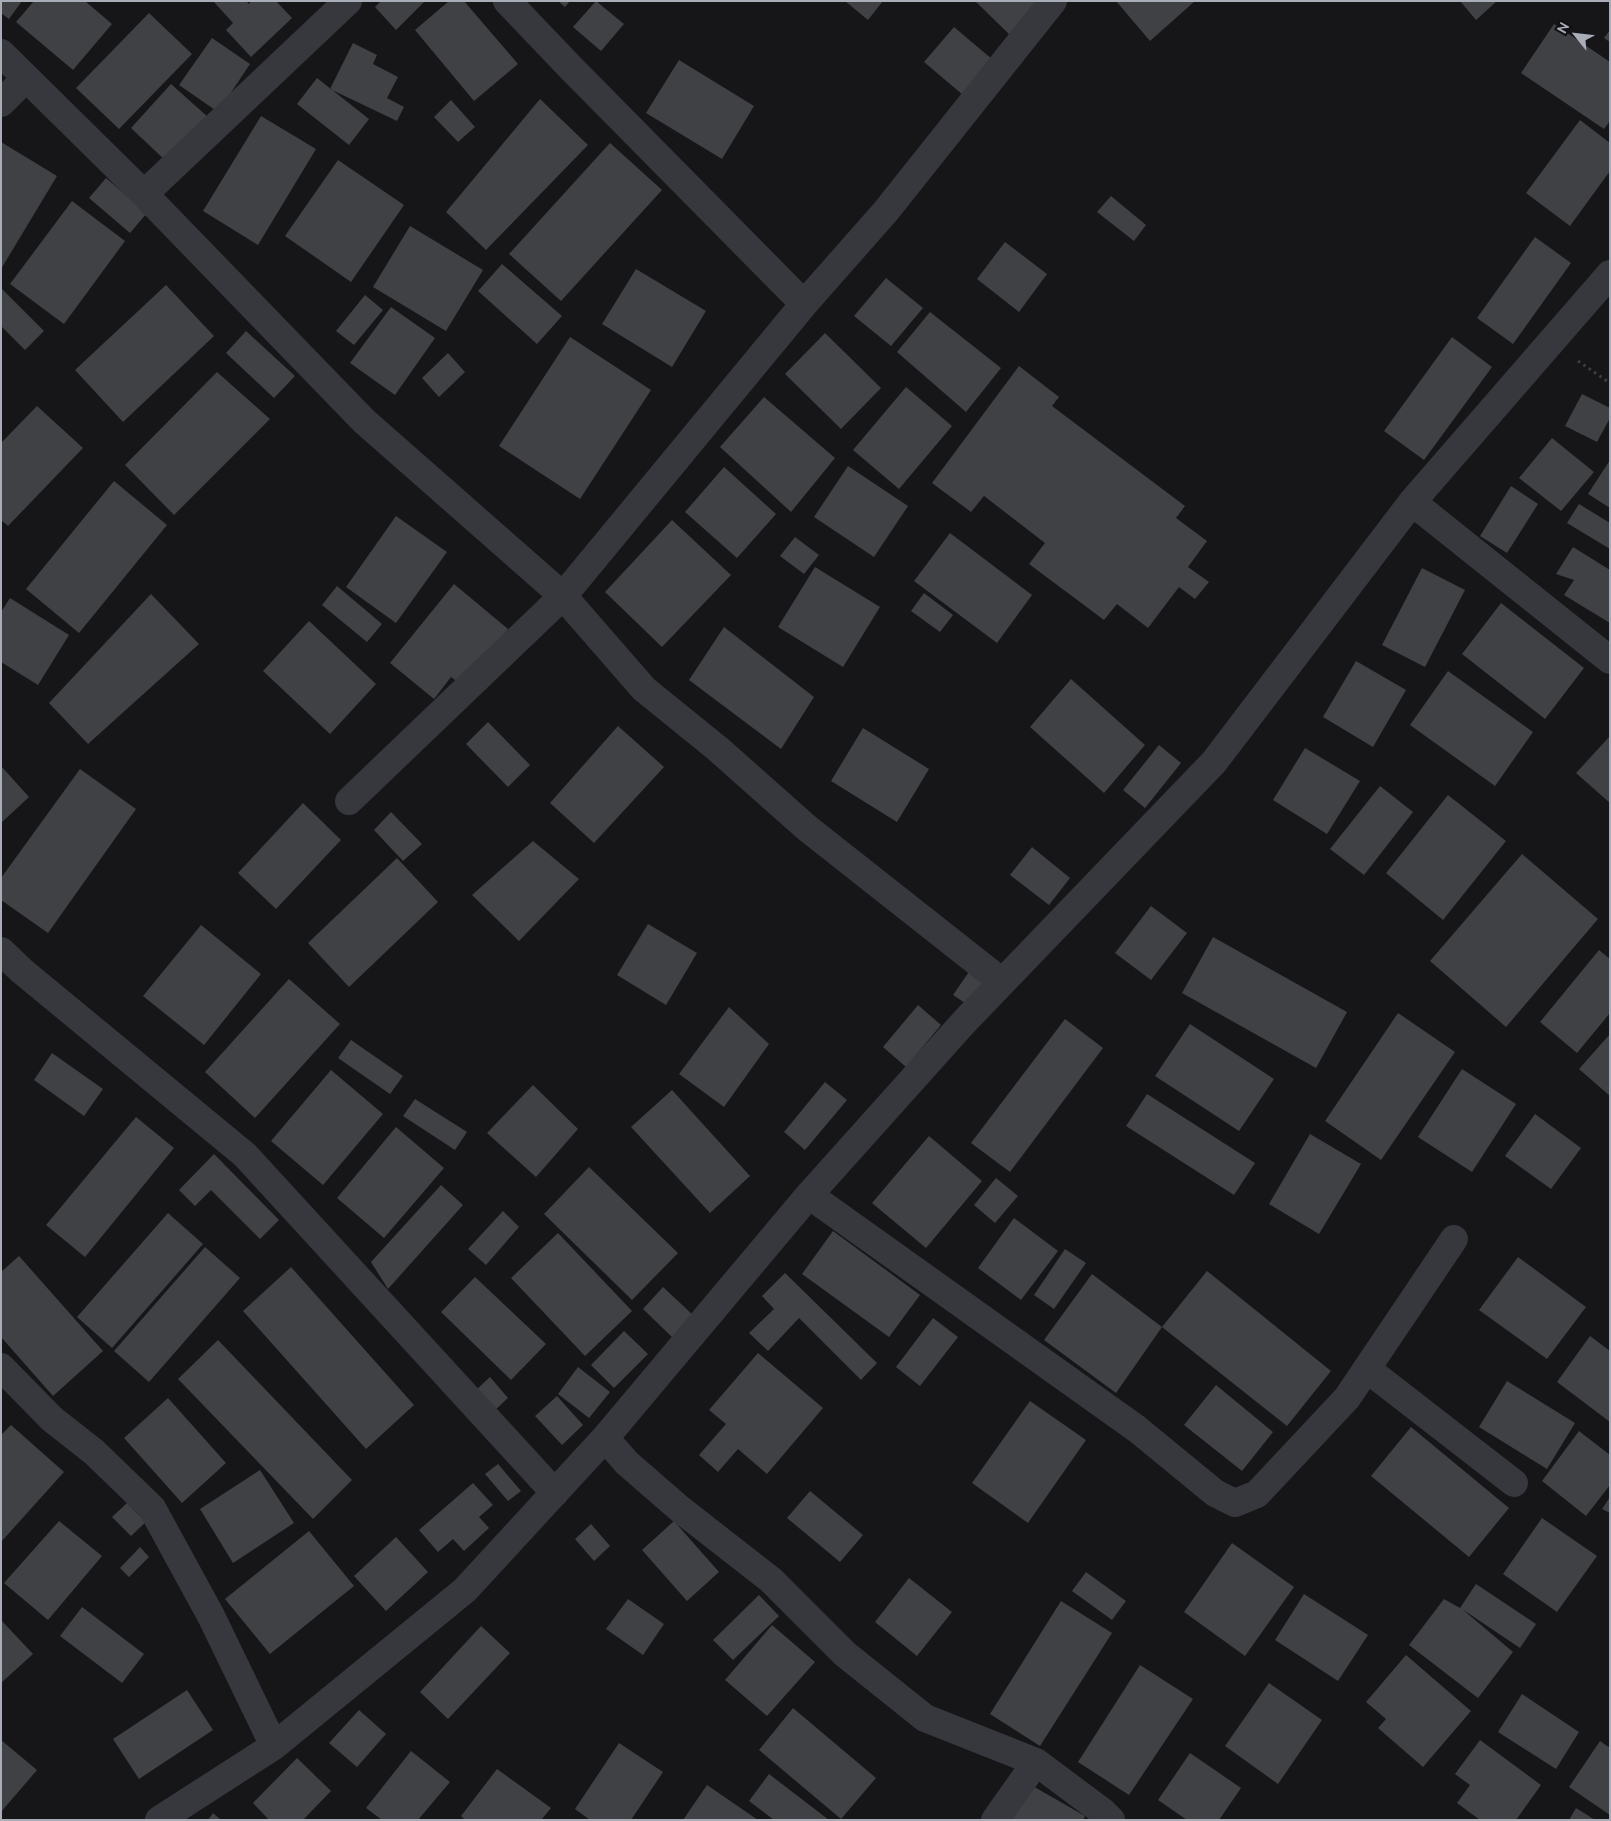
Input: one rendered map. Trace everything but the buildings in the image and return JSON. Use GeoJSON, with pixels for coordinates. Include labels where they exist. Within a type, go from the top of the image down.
{"type":"FeatureCollection","features":[{"type":"Feature","properties":{"kind":"street"},"geometry":{"type":"LineString","coordinates":[[144,194],[348,1]]}},
{"type":"Feature","properties":{"kind":"street"},"geometry":{"type":"LineString","coordinates":[[507,1],[570,68],[804,304]]}},
{"type":"Feature","properties":{"kind":"street"},"geometry":{"type":"LineString","coordinates":[[349,802],[562,596],[804,304],[886,211],[1053,1]]}},
{"type":"Feature","properties":{"kind":"street"},"geometry":{"type":"LineString","coordinates":[[1,53],[144,194],[364,421],[562,596],[644,689],[718,749],[807,828],[1002,981]]}},
{"type":"Feature","properties":{"kind":"street"},"geometry":{"type":"LineString","coordinates":[[1,103],[26,78]]}},
{"type":"Feature","properties":{"kind":"street"},"geometry":{"type":"LineString","coordinates":[[159,1820],[274,1746],[465,1590],[605,1438],[809,1196],[1002,981],[1214,762],[1412,502],[1610,274]]}},
{"type":"Feature","properties":{"kind":"street"},"geometry":{"type":"LineString","coordinates":[[1412,502],[1610,660]]}},
{"type":"Feature","properties":{"kind":"street"},"geometry":{"type":"LineString","coordinates":[[1,951],[22,972],[245,1155],[556,1493]]}},
{"type":"Feature","properties":{"kind":"street"},"geometry":{"type":"LineString","coordinates":[[809,1196],[1137,1429],[1215,1493],[1235,1503],[1257,1494],[1347,1398],[1454,1239]]}},
{"type":"Feature","properties":{"kind":"street"},"geometry":{"type":"LineString","coordinates":[[1,1367],[52,1419],[94,1452],[152,1508],[211,1616],[274,1746]]}},
{"type":"Feature","properties":{"kind":"street"},"geometry":{"type":"LineString","coordinates":[[1367,1369],[1514,1483]]}},
{"type":"Feature","properties":{"kind":"street"},"geometry":{"type":"LineString","coordinates":[[605,1438],[628,1463],[680,1509],[771,1580],[845,1654],[925,1718],[1036,1762],[1111,1820]]}},
{"type":"Feature","properties":{"kind":"street"},"geometry":{"type":"LineString","coordinates":[[995,1820],[1036,1762]]}}]}
